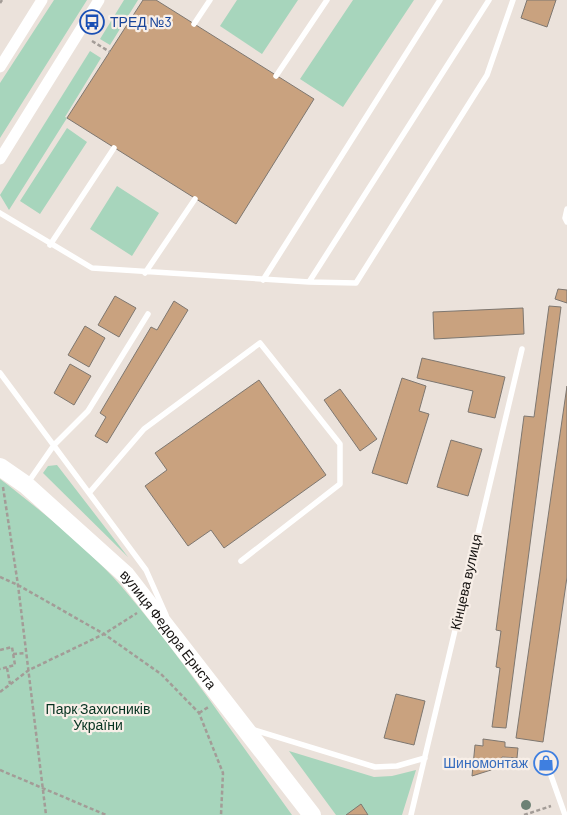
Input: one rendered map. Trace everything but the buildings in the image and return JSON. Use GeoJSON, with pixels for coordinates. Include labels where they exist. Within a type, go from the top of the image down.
{"type":"FeatureCollection","features":[{"type":"Feature","properties":{"kind":"main road","name":"вулиця Федора Ернста"},"geometry":{"type":"LineString","coordinates":[[1,473],[26,485],[126,575],[246,727],[312,815]]}},
{"type":"Feature","properties":{"kind":"street"},"geometry":{"type":"LineString","coordinates":[[0,67],[42,0]]}},
{"type":"Feature","properties":{"kind":"street"},"geometry":{"type":"LineString","coordinates":[[0,159],[99,0]]}},
{"type":"Feature","properties":{"kind":"lane"},"geometry":{"type":"LineString","coordinates":[[194,24],[210,0]]}},
{"type":"Feature","properties":{"kind":"lane"},"geometry":{"type":"LineString","coordinates":[[276,76],[327,0]]}},
{"type":"Feature","properties":{"kind":"lane"},"geometry":{"type":"LineString","coordinates":[[263,280],[440,0]]}},
{"type":"Feature","properties":{"kind":"lane"},"geometry":{"type":"LineString","coordinates":[[309,282],[489,0]]}},
{"type":"Feature","properties":{"kind":"lane"},"geometry":{"type":"LineString","coordinates":[[0,213],[50,245],[92,268],[263,280],[356,283],[487,75],[513,0]]}},
{"type":"Feature","properties":{"kind":"lane"},"geometry":{"type":"LineString","coordinates":[[50,245],[114,148]]}},
{"type":"Feature","properties":{"kind":"lane"},"geometry":{"type":"LineString","coordinates":[[145,273],[195,199]]}},
{"type":"Feature","properties":{"kind":"lane"},"geometry":{"type":"LineString","coordinates":[[567,209],[564,218],[567,222]]}},
{"type":"Feature","properties":{"kind":"lane"},"geometry":{"type":"LineString","coordinates":[[26,485],[54,445],[88,411],[148,314]]}},
{"type":"Feature","properties":{"kind":"lane"},"geometry":{"type":"LineString","coordinates":[[89,493],[144,429],[260,343],[340,444],[340,484],[241,561]]}},
{"type":"Feature","properties":{"kind":"lane","name":"Кінцева вулиця"},"geometry":{"type":"LineString","coordinates":[[411,815],[522,349]]}},
{"type":"Feature","properties":{"kind":"lane"},"geometry":{"type":"LineString","coordinates":[[0,373],[146,570],[174,635]]}},
{"type":"Feature","properties":{"kind":"lane"},"geometry":{"type":"LineString","coordinates":[[246,727],[375,767],[397,766],[425,758]]}},
{"type":"Feature","properties":{"kind":"lane"},"geometry":{"type":"LineString","coordinates":[[548,767],[565,815]]}},
{"type":"Feature","properties":{"kind":"path"},"geometry":{"type":"LineString","coordinates":[[92,41],[110,52]]}},
{"type":"Feature","properties":{"kind":"path"},"geometry":{"type":"LineString","coordinates":[[1,473],[18,585],[46,815]]}},
{"type":"Feature","properties":{"kind":"path"},"geometry":{"type":"LineString","coordinates":[[0,577],[18,585],[104,634],[160,674],[199,714],[223,773],[221,815]]}},
{"type":"Feature","properties":{"kind":"path"},"geometry":{"type":"LineString","coordinates":[[0,692],[29,670],[104,634],[140,610]]}},
{"type":"Feature","properties":{"kind":"path"},"geometry":{"type":"LineString","coordinates":[[0,650],[12,648],[15,665],[0,669]]}},
{"type":"Feature","properties":{"kind":"path"},"geometry":{"type":"LineString","coordinates":[[13,654],[26,653]]}},
{"type":"Feature","properties":{"kind":"path"},"geometry":{"type":"LineString","coordinates":[[7,668],[10,684]]}},
{"type":"Feature","properties":{"kind":"path"},"geometry":{"type":"LineString","coordinates":[[199,714],[211,704]]}},
{"type":"Feature","properties":{"kind":"path"},"geometry":{"type":"LineString","coordinates":[[0,770],[44,787],[106,815]]}},
{"type":"Feature","properties":{"kind":"path"},"geometry":{"type":"LineString","coordinates":[[524,815],[560,803]]}},
{"type":"Feature","properties":{"kind":"green space"},"geometry":{"type":"Polygon","coordinates":[[[54,0],[87,0],[0,138],[0,83],[54,0]]]}},
{"type":"Feature","properties":{"kind":"green space"},"geometry":{"type":"Polygon","coordinates":[[[124,0],[138,0],[110,45],[100,39],[124,0]]]}},
{"type":"Feature","properties":{"kind":"green space"},"geometry":{"type":"Polygon","coordinates":[[[237,0],[298,0],[262,54],[220,26],[237,0]]]}},
{"type":"Feature","properties":{"kind":"green space"},"geometry":{"type":"Polygon","coordinates":[[[353,0],[414,0],[343,107],[300,79],[353,0]]]}},
{"type":"Feature","properties":{"kind":"green space"},"geometry":{"type":"Polygon","coordinates":[[[90,51],[101,58],[65,117],[67,118],[9,210],[0,195],[90,51]]]}},
{"type":"Feature","properties":{"kind":"green space"},"geometry":{"type":"Polygon","coordinates":[[[67,128],[87,142],[40,214],[20,201],[67,128]]]}},
{"type":"Feature","properties":{"kind":"green space"},"geometry":{"type":"Polygon","coordinates":[[[117,186],[159,213],[132,256],[90,229],[117,186]]]}},
{"type":"Feature","properties":{"kind":"green space"},"geometry":{"type":"Polygon","coordinates":[[[57,465],[128,557],[43,473],[48,466],[57,465]]]}},
{"type":"Feature","properties":{"kind":"green space","name":"Парк Захисників України"},"geometry":{"type":"Polygon","coordinates":[[[0,479],[80,545],[122,587],[188,671],[292,815],[0,815],[0,479]]]}},
{"type":"Feature","properties":{"kind":"green space"},"geometry":{"type":"Polygon","coordinates":[[[289,751],[374,777],[392,776],[416,770],[402,815],[336,815],[289,751]]]}},
{"type":"Feature","properties":{"kind":"place","name":"ТРЕД №3"},"geometry":{"type":"Point","coordinates":[92,22]}},
{"type":"Feature","properties":{"kind":"place","name":"Шиномонтаж"},"geometry":{"type":"Point","coordinates":[546,763]}}]}
